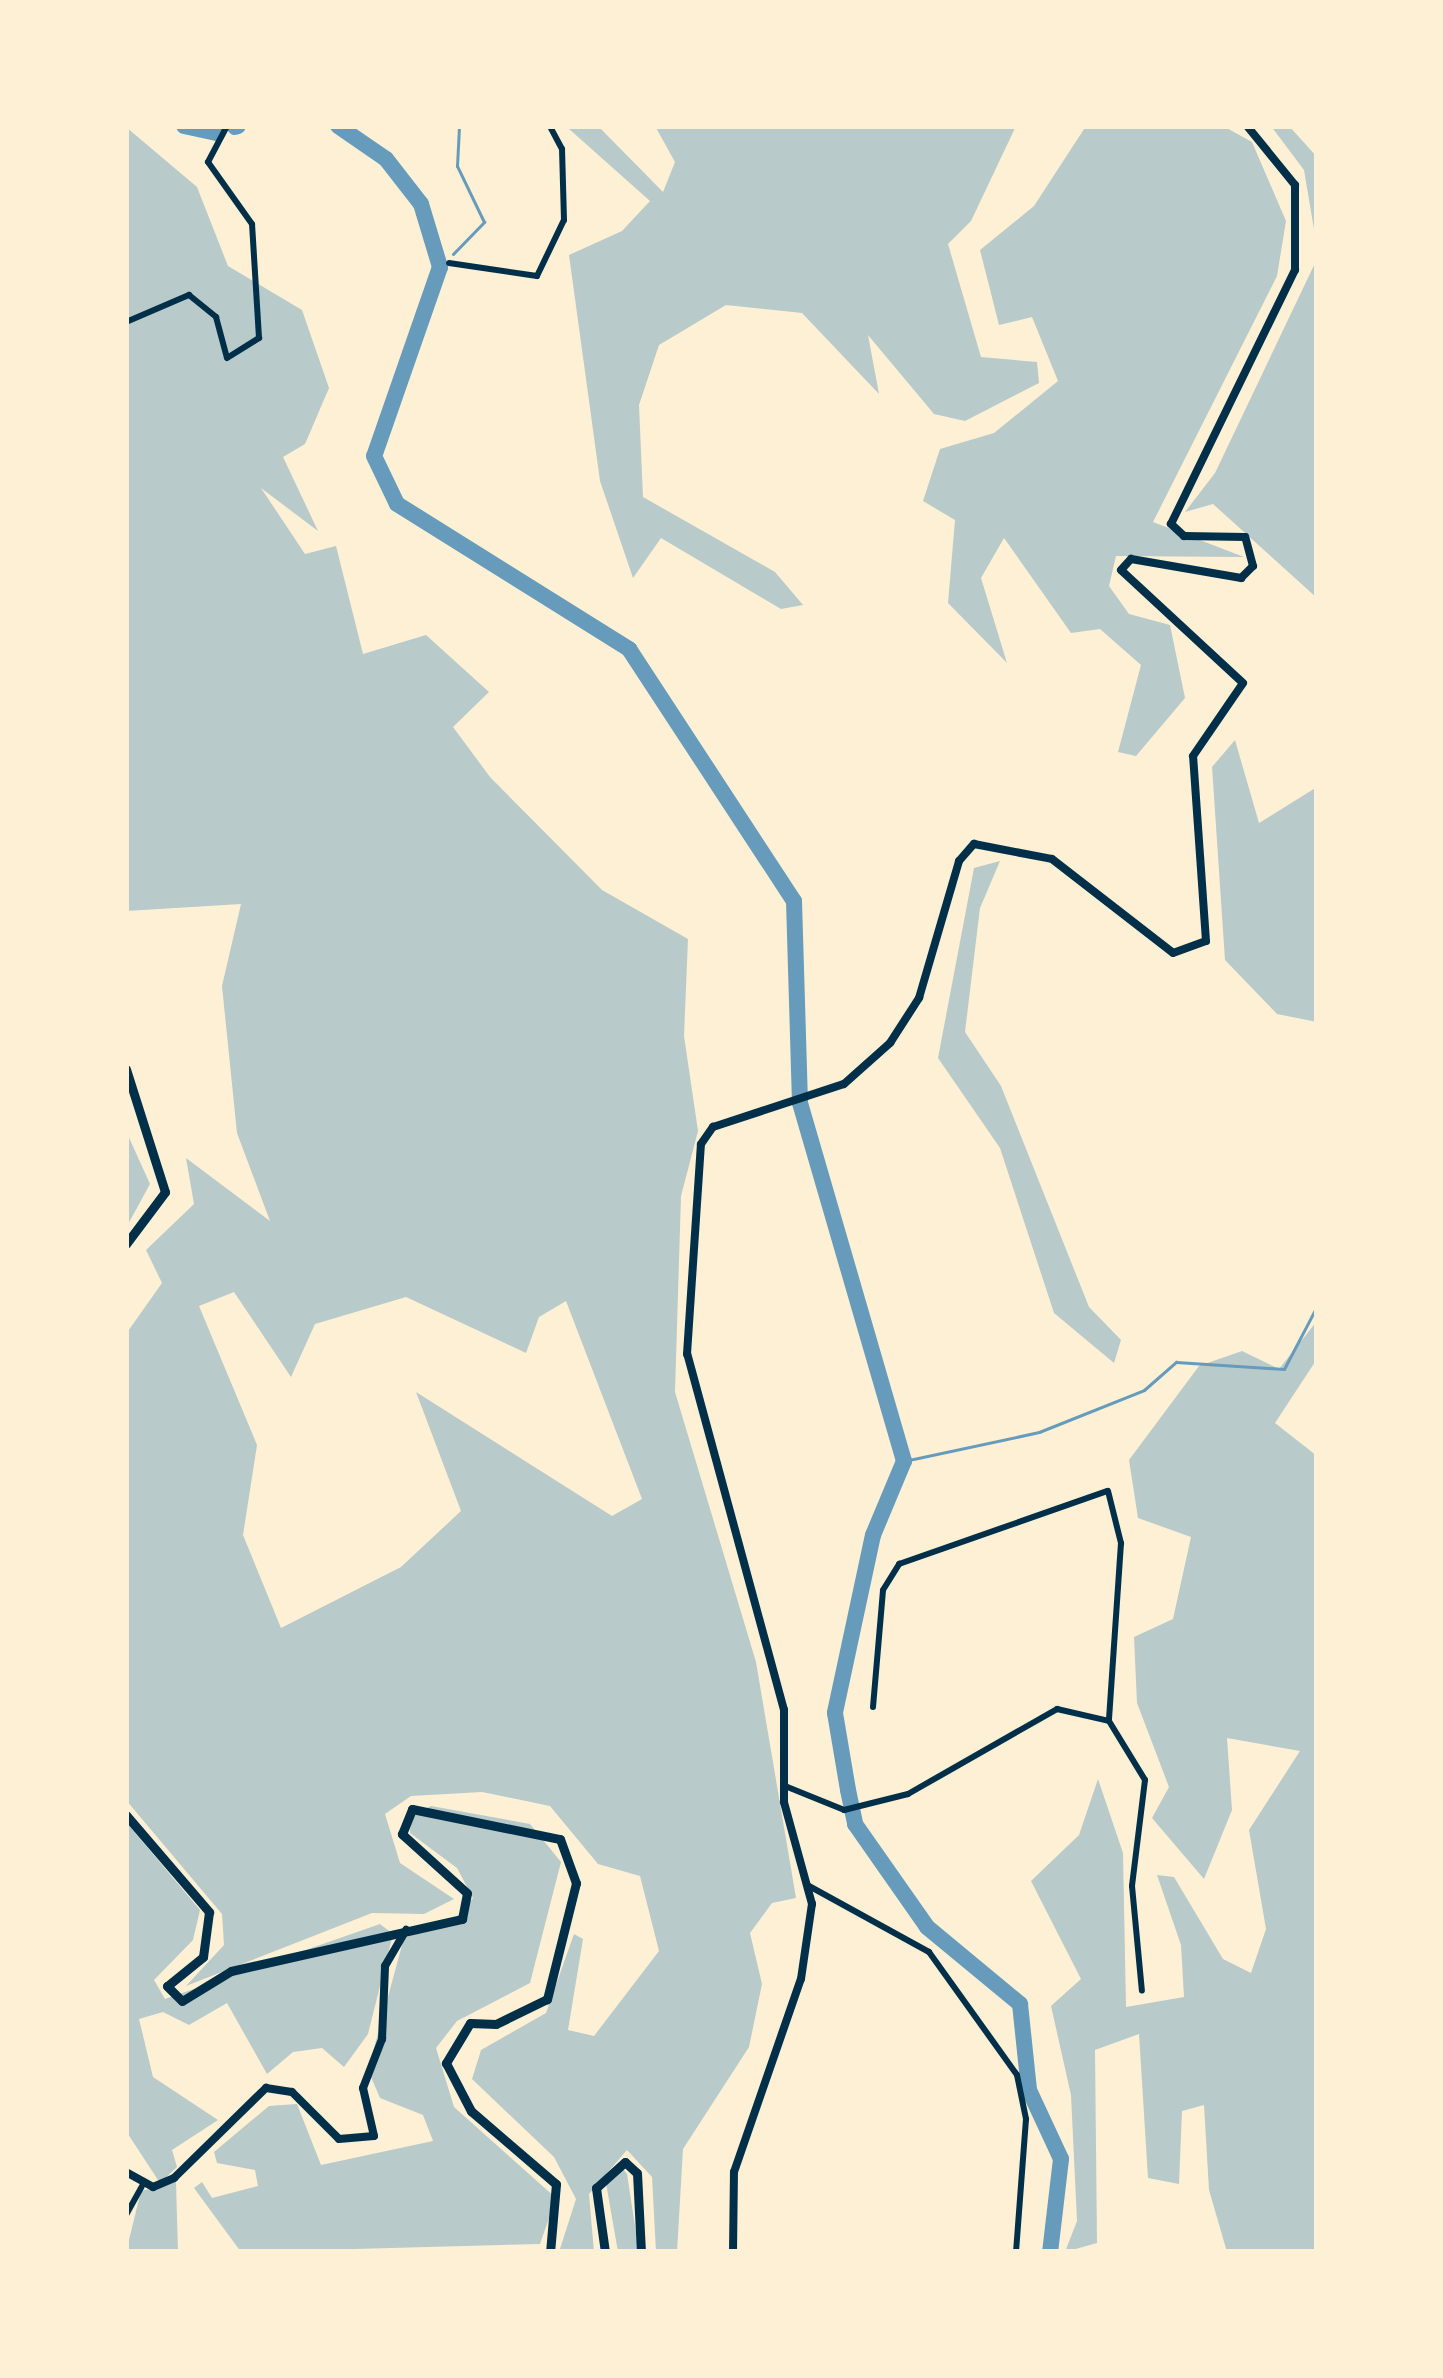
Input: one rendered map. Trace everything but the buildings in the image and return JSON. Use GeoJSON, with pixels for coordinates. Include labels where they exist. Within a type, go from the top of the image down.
{"type":"FeatureCollection","features":[{"type":"Feature","properties":{"kind":"main road"},"geometry":{"type":"LineString","coordinates":[[126,1069],[165,1192],[126,1244]]}},
{"type":"Feature","properties":{"kind":"main road"},"geometry":{"type":"LineString","coordinates":[[126,1815],[209,1912],[208,1948],[167,1986],[175,1999],[231,1971],[407,1928],[451,1923],[469,1904],[409,1849],[402,1827],[412,1809],[560,1839],[576,1883],[547,1999],[496,2024],[470,2023],[446,2062],[471,2111],[556,2183],[550,2252]]}},
{"type":"Feature","properties":{"kind":"main road"},"geometry":{"type":"LineString","coordinates":[[605,2252],[596,2188],[625,2162],[637,2174],[641,2252]]}},
{"type":"Feature","properties":{"kind":"street"},"geometry":{"type":"LineString","coordinates":[[126,322],[189,295],[216,317],[227,358],[242,359],[259,338],[252,224],[208,162],[227,126]]}},
{"type":"Feature","properties":{"kind":"street"},"geometry":{"type":"LineString","coordinates":[[449,262],[537,276],[564,220],[562,149],[550,126]]}},
{"type":"Feature","properties":{"kind":"street"},"geometry":{"type":"LineString","coordinates":[[733,2252],[734,2172],[801,1978],[808,1886],[785,1786],[784,1710],[687,1354],[700,1144],[713,1127],[820,1097],[890,1042],[919,998],[958,862],[974,844],[1052,859],[1173,953],[1206,941],[1193,757],[1243,683],[1169,606],[1139,598],[1121,570],[1131,560],[1241,578],[1252,566],[1245,537],[1184,536],[1171,524],[1295,271],[1294,184],[1247,126]]}},
{"type":"Feature","properties":{"kind":"street"},"geometry":{"type":"LineString","coordinates":[[873,1707],[883,1590],[899,1564],[1108,1491],[1120,1543],[1108,1721],[1145,1780],[1132,1886],[1142,1991]]}},
{"type":"Feature","properties":{"kind":"street"},"geometry":{"type":"LineString","coordinates":[[785,1786],[844,1810],[886,1799],[1057,1709],[1108,1721]]}},
{"type":"Feature","properties":{"kind":"street"},"geometry":{"type":"LineString","coordinates":[[808,1886],[929,1952],[1000,2046],[1026,2119],[1016,2252]]}},
{"type":"Feature","properties":{"kind":"street"},"geometry":{"type":"LineString","coordinates":[[126,2215],[142,2186],[174,2178],[266,2088],[292,2092],[339,2139],[374,2136],[362,2088],[382,2039],[385,1966],[407,1928]]}},
{"type":"Feature","properties":{"kind":"street"},"geometry":{"type":"LineString","coordinates":[[126,2172],[142,2186]]}},
{"type":"Feature","properties":{"kind":"shaded area"},"geometry":{"type":"Polygon","coordinates":[[[598,126],[663,192],[675,162],[655,126],[1016,126],[971,221],[948,244],[981,357],[1037,362],[1039,383],[965,421],[934,414],[868,335],[879,394],[802,313],[726,305],[659,345],[639,405],[643,497],[775,572],[803,605],[781,609],[661,538],[633,578],[600,481],[569,255],[622,231],[650,201],[568,128],[598,126]]]}},
{"type":"Feature","properties":{"kind":"shaded area"},"geometry":{"type":"Polygon","coordinates":[[[1086,126],[1223,126],[1252,142],[1286,221],[1277,276],[1153,522],[1244,557],[1116,556],[1109,586],[1129,614],[1170,625],[1185,698],[1136,756],[1118,752],[1141,665],[1100,629],[1071,633],[1004,538],[981,578],[1007,663],[948,603],[955,520],[923,501],[940,449],[994,433],[1058,381],[1032,317],[999,325],[980,250],[1034,206],[1086,126]]]}},
{"type":"Feature","properties":{"kind":"shaded area"},"geometry":{"type":"Polygon","coordinates":[[[1271,126],[1289,126],[1317,157],[1317,247],[1304,170],[1271,126]]]}},
{"type":"Feature","properties":{"kind":"shaded area"},"geometry":{"type":"Polygon","coordinates":[[[126,127],[197,187],[228,266],[302,310],[329,388],[305,444],[283,457],[318,531],[261,488],[305,554],[336,546],[363,654],[426,635],[489,692],[453,727],[490,777],[602,890],[688,939],[684,1036],[698,1131],[681,1196],[675,1392],[756,1662],[796,1898],[772,1903],[750,1933],[762,1984],[749,2047],[683,2149],[677,2252],[656,2252],[652,2177],[627,2150],[589,2194],[594,2252],[559,2252],[576,2199],[554,2157],[472,2079],[481,2050],[546,2013],[574,1934],[583,1939],[568,2030],[594,2036],[659,1951],[640,1876],[598,1864],[550,1806],[482,1792],[411,1796],[385,1814],[400,1863],[454,1899],[424,1914],[372,1913],[186,1986],[224,1945],[222,1914],[126,1800],[126,1334],[162,1283],[146,1250],[194,1204],[186,1158],[270,1221],[237,1133],[222,986],[241,904],[126,911],[126,127]],[[234,1292],[199,1306],[257,1445],[243,1535],[281,1628],[401,1567],[461,1511],[416,1392],[612,1516],[642,1499],[566,1301],[539,1317],[526,1353],[406,1297],[315,1324],[291,1377],[234,1292]]]}},
{"type":"Feature","properties":{"kind":"shaded area"},"geometry":{"type":"Polygon","coordinates":[[[1317,259],[1317,598],[1213,504],[1185,512],[1215,473],[1317,259]]]}},
{"type":"Feature","properties":{"kind":"shaded area"},"geometry":{"type":"Polygon","coordinates":[[[1235,740],[1259,823],[1317,787],[1317,1022],[1277,1014],[1225,960],[1212,767],[1235,740]]]}},
{"type":"Feature","properties":{"kind":"shaded area"},"geometry":{"type":"Polygon","coordinates":[[[1000,861],[980,908],[965,1032],[1001,1086],[1089,1307],[1121,1340],[1114,1363],[1054,1313],[1000,1148],[938,1058],[974,868],[1000,861]]]}},
{"type":"Feature","properties":{"kind":"shaded area"},"geometry":{"type":"Polygon","coordinates":[[[126,1131],[150,1184],[126,1228],[126,1131]]]}},
{"type":"Feature","properties":{"kind":"shaded area"},"geometry":{"type":"Polygon","coordinates":[[[1317,1321],[1317,1359],[1275,1423],[1317,1456],[1317,2252],[1227,2252],[1209,2190],[1204,2105],[1182,2111],[1179,2184],[1148,2178],[1139,2034],[1095,2050],[1097,2243],[1065,2252],[1077,2221],[1071,2095],[1051,2006],[1081,1979],[1031,1881],[1079,1835],[1098,1779],[1123,1853],[1126,2007],[1184,1997],[1181,1945],[1157,1875],[1174,1877],[1223,1959],[1251,1973],[1266,1929],[1249,1830],[1300,1751],[1227,1738],[1232,1810],[1204,1879],[1152,1818],[1169,1787],[1137,1703],[1134,1637],[1173,1619],[1191,1537],[1138,1518],[1129,1460],[1199,1366],[1242,1351],[1279,1369],[1317,1321]]]}},
{"type":"Feature","properties":{"kind":"shaded area"},"geometry":{"type":"Polygon","coordinates":[[[431,1806],[530,1824],[561,1862],[530,1983],[457,2021],[436,2048],[454,2107],[556,2198],[540,2244],[241,2252],[194,2188],[202,2182],[212,2198],[258,2186],[255,2170],[217,2163],[214,2152],[269,2106],[297,2104],[321,2165],[433,2141],[423,2115],[380,2098],[368,2070],[404,1938],[455,1919],[473,1898],[457,1868],[410,1833],[411,1816],[431,1806]]]}},
{"type":"Feature","properties":{"kind":"shaded area"},"geometry":{"type":"Polygon","coordinates":[[[126,1822],[200,1910],[193,1940],[154,1980],[165,1999],[380,1924],[393,1934],[368,2034],[344,2067],[322,2048],[293,2052],[267,2074],[227,2003],[189,2025],[163,2012],[139,2019],[153,2077],[218,2120],[172,2150],[177,2167],[160,2183],[126,2131],[126,1822]]]}},
{"type":"Feature","properties":{"kind":"shaded area"},"geometry":{"type":"Polygon","coordinates":[[[623,2169],[639,2252],[618,2252],[606,2183],[623,2169]]]}},
{"type":"Feature","properties":{"kind":"shaded area"},"geometry":{"type":"Polygon","coordinates":[[[176,2182],[178,2252],[126,2252],[141,2191],[176,2182]]]}},
{"type":"Feature","properties":{"kind":"waterway"},"geometry":{"type":"LineString","coordinates":[[184,126],[216,133]]}},
{"type":"Feature","properties":{"kind":"waterway"},"geometry":{"type":"LineString","coordinates":[[338,126],[386,159],[421,204],[440,267],[374,456],[397,504],[629,649],[794,901],[800,1103],[904,1461],[873,1535],[835,1713],[848,1790],[855,1824],[927,1927],[1020,2004],[1029,2090],[1061,2159],[1050,2252]]}},
{"type":"Feature","properties":{"kind":"waterway"},"geometry":{"type":"LineString","coordinates":[[453,254],[484,222],[457,166],[459,126]]}},
{"type":"Feature","properties":{"kind":"waterway"},"geometry":{"type":"LineString","coordinates":[[904,1461],[1039,1432],[1144,1390],[1176,1362],[1284,1369],[1317,1306]]}}]}
